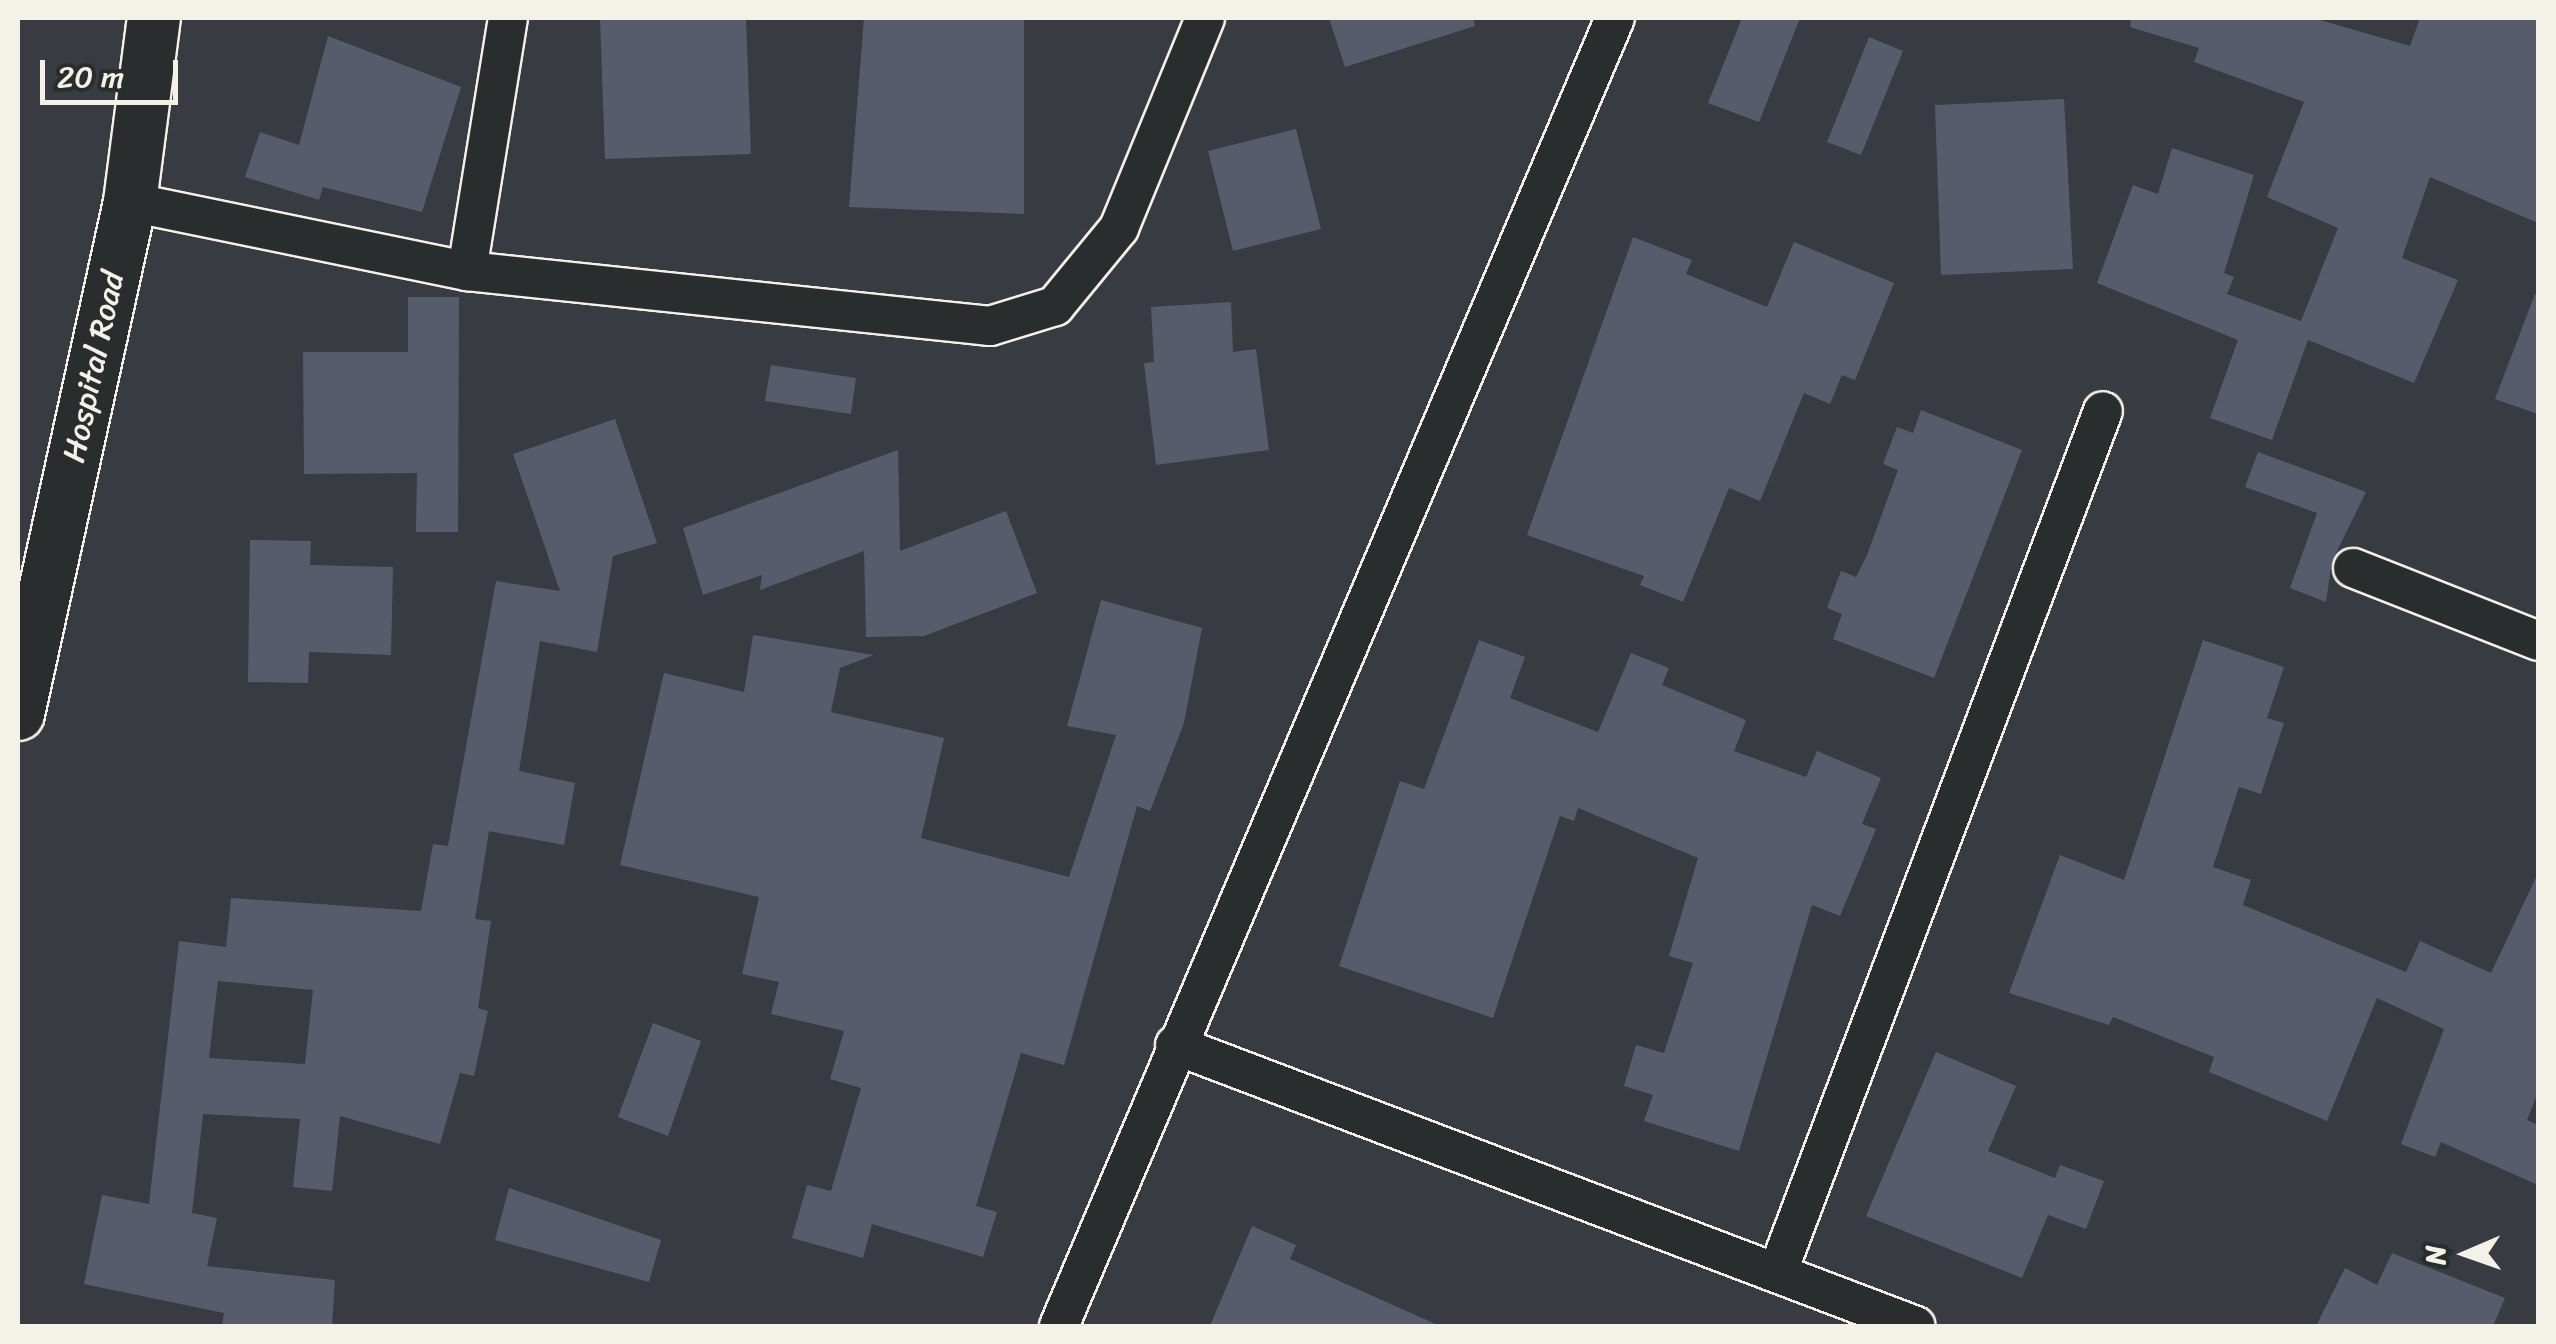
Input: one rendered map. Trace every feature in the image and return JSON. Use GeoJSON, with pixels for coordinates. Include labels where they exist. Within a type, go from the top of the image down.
{"type":"FeatureCollection","features":[{"type":"Feature","properties":{"kind":"street","name":"Hospital Road"},"geometry":{"type":"LineString","coordinates":[[18,714],[130,202],[154,18]]}},
{"type":"Feature","properties":{"kind":"street"},"geometry":{"type":"LineString","coordinates":[[467,272],[508,18]]}},
{"type":"Feature","properties":{"kind":"street"},"geometry":{"type":"LineString","coordinates":[[130,202],[467,272],[990,326],[1055,306],[1120,228],[1205,18]]}},
{"type":"Feature","properties":{"kind":"street"},"geometry":{"type":"LineString","coordinates":[[1059,1326],[1175,1045],[1616,18]]}},
{"type":"Feature","properties":{"kind":"street"},"geometry":{"type":"LineString","coordinates":[[1778,1271],[2103,412]]}},
{"type":"Feature","properties":{"kind":"street"},"geometry":{"type":"LineString","coordinates":[[2353,568],[2538,641]]}},
{"type":"Feature","properties":{"kind":"street"},"geometry":{"type":"LineString","coordinates":[[1175,1045],[1916,1326]]}},
{"type":"Feature","properties":{"kind":"building"},"geometry":{"type":"Polygon","coordinates":[[[600,18],[746,18],[751,154],[605,159],[600,18]]]}},
{"type":"Feature","properties":{"kind":"building"},"geometry":{"type":"Polygon","coordinates":[[[864,18],[1024,18],[1024,214],[849,207],[864,18]]]}},
{"type":"Feature","properties":{"kind":"building"},"geometry":{"type":"Polygon","coordinates":[[[1329,18],[1473,18],[1475,26],[1345,67],[1329,18]]]}},
{"type":"Feature","properties":{"kind":"building"},"geometry":{"type":"Polygon","coordinates":[[[1742,18],[1800,18],[1759,122],[1708,103],[1742,18]]]}},
{"type":"Feature","properties":{"kind":"building"},"geometry":{"type":"Polygon","coordinates":[[[2131,18],[2313,18],[2410,46],[2420,18],[2538,18],[2538,223],[2430,177],[2402,258],[2458,280],[2414,383],[2308,340],[2272,440],[2210,418],[2238,340],[2097,283],[2133,185],[2158,194],[2172,148],[2254,175],[2224,273],[2234,277],[2227,294],[2301,321],[2338,228],[2267,197],[2304,102],[2194,62],[2199,48],[2130,27],[2131,18]]]}},
{"type":"Feature","properties":{"kind":"building"},"geometry":{"type":"Polygon","coordinates":[[[328,36],[461,87],[422,212],[323,187],[319,200],[245,177],[260,132],[299,145],[328,36]]]}},
{"type":"Feature","properties":{"kind":"building"},"geometry":{"type":"Polygon","coordinates":[[[1869,37],[1903,51],[1861,155],[1827,142],[1869,37]]]}},
{"type":"Feature","properties":{"kind":"building"},"geometry":{"type":"Polygon","coordinates":[[[2064,99],[2073,269],[1941,275],[1935,105],[2064,99]]]}},
{"type":"Feature","properties":{"kind":"building"},"geometry":{"type":"Polygon","coordinates":[[[1296,129],[1321,229],[1233,251],[1208,151],[1296,129]]]}},
{"type":"Feature","properties":{"kind":"building"},"geometry":{"type":"Polygon","coordinates":[[[1633,237],[1692,260],[1686,274],[1767,307],[1794,242],[1894,283],[1855,380],[1842,375],[1830,404],[1804,393],[1760,501],[1729,488],[1683,602],[1640,585],[1644,576],[1527,535],[1633,237]]]}},
{"type":"Feature","properties":{"kind":"building"},"geometry":{"type":"Polygon","coordinates":[[[2538,294],[2538,414],[2495,399],[2538,294]]]}},
{"type":"Feature","properties":{"kind":"building"},"geometry":{"type":"Polygon","coordinates":[[[408,297],[459,297],[458,532],[416,532],[417,473],[304,474],[303,352],[408,352],[408,297]]]}},
{"type":"Feature","properties":{"kind":"building"},"geometry":{"type":"Polygon","coordinates":[[[1231,302],[1233,352],[1256,349],[1269,450],[1156,465],[1144,363],[1154,362],[1151,307],[1231,302]]]}},
{"type":"Feature","properties":{"kind":"building"},"geometry":{"type":"Polygon","coordinates":[[[771,365],[856,378],[851,414],[765,401],[771,365]]]}},
{"type":"Feature","properties":{"kind":"building"},"geometry":{"type":"Polygon","coordinates":[[[1921,410],[2022,450],[1934,678],[1833,639],[1842,614],[1827,608],[1841,571],[1856,577],[1867,555],[1898,470],[1883,464],[1897,427],[1913,433],[1921,410]]]}},
{"type":"Feature","properties":{"kind":"building"},"geometry":{"type":"Polygon","coordinates":[[[615,419],[657,543],[613,556],[597,652],[540,641],[519,771],[575,783],[564,845],[489,831],[475,919],[491,921],[478,1008],[488,1011],[474,1076],[460,1073],[440,1144],[340,1116],[332,1191],[293,1187],[300,1119],[203,1114],[192,1213],[217,1218],[207,1266],[335,1280],[332,1326],[222,1326],[224,1313],[84,1284],[102,1195],[149,1204],[179,941],[226,947],[231,898],[421,911],[433,844],[448,846],[496,581],[560,591],[513,454],[615,419]],[[218,981],[209,1058],[305,1064],[313,990],[218,981]]]}},
{"type":"Feature","properties":{"kind":"building"},"geometry":{"type":"Polygon","coordinates":[[[898,450],[900,551],[1006,511],[1037,593],[924,636],[866,637],[864,551],[760,590],[762,575],[703,595],[683,528],[898,450]]]}},
{"type":"Feature","properties":{"kind":"building"},"geometry":{"type":"Polygon","coordinates":[[[2258,452],[2366,492],[2332,561],[2326,602],[2290,588],[2317,513],[2245,487],[2258,452]]]}},
{"type":"Feature","properties":{"kind":"building"},"geometry":{"type":"Polygon","coordinates":[[[250,540],[311,541],[310,565],[393,567],[391,655],[309,652],[308,683],[248,682],[250,540]]]}},
{"type":"Feature","properties":{"kind":"building"},"geometry":{"type":"Polygon","coordinates":[[[1101,600],[1202,628],[1184,723],[1150,811],[1137,806],[1064,1065],[1021,1053],[976,1206],[997,1212],[983,1257],[872,1224],[863,1258],[792,1238],[807,1185],[831,1191],[861,1088],[830,1079],[844,1031],[771,1014],[779,982],[742,974],[759,897],[620,865],[664,673],[744,692],[753,635],[874,655],[840,668],[831,712],[944,738],[921,838],[1069,877],[1116,735],[1067,726],[1101,600]]]}},
{"type":"Feature","properties":{"kind":"building"},"geometry":{"type":"Polygon","coordinates":[[[1479,640],[1525,657],[1510,698],[1598,732],[1631,653],[1669,668],[1662,685],[1746,720],[1734,751],[1806,777],[1817,751],[1881,778],[1862,824],[1876,829],[1840,916],[1812,905],[1739,1151],[1644,1121],[1653,1095],[1624,1086],[1636,1045],[1664,1053],[1693,963],[1669,956],[1698,858],[1578,808],[1574,821],[1560,816],[1493,1018],[1339,966],[1400,781],[1424,789],[1479,640]]]}},
{"type":"Feature","properties":{"kind":"building"},"geometry":{"type":"Polygon","coordinates":[[[2203,640],[2284,667],[2267,718],[2284,723],[2261,794],[2239,787],[2213,867],[2251,880],[2243,905],[2406,972],[2420,941],[2491,973],[2538,873],[2538,1092],[2527,1120],[2538,1125],[2538,1185],[2441,1142],[2435,1157],[2401,1144],[2444,1029],[2377,998],[2327,1121],[2209,1072],[2214,1057],[2113,1017],[2109,1025],[2009,993],[2060,855],[2124,880],[2203,640]]]}},
{"type":"Feature","properties":{"kind":"building"},"geometry":{"type":"Polygon","coordinates":[[[653,1023],[701,1041],[668,1136],[618,1117],[653,1023]]]}},
{"type":"Feature","properties":{"kind":"building"},"geometry":{"type":"Polygon","coordinates":[[[1936,1052],[2016,1086],[1988,1151],[2055,1178],[2060,1165],[2104,1181],[2086,1229],[2048,1215],[2022,1278],[1866,1216],[1936,1052]]]}},
{"type":"Feature","properties":{"kind":"building"},"geometry":{"type":"Polygon","coordinates":[[[509,1188],[661,1240],[649,1282],[495,1240],[509,1188]]]}},
{"type":"Feature","properties":{"kind":"building"},"geometry":{"type":"Polygon","coordinates":[[[1252,1226],[1296,1245],[1290,1259],[1440,1326],[1210,1326],[1252,1226]]]}},
{"type":"Feature","properties":{"kind":"building"},"geometry":{"type":"Polygon","coordinates":[[[2392,1253],[2505,1298],[2493,1326],[2316,1326],[2345,1268],[2377,1285],[2392,1253]]]}}]}
